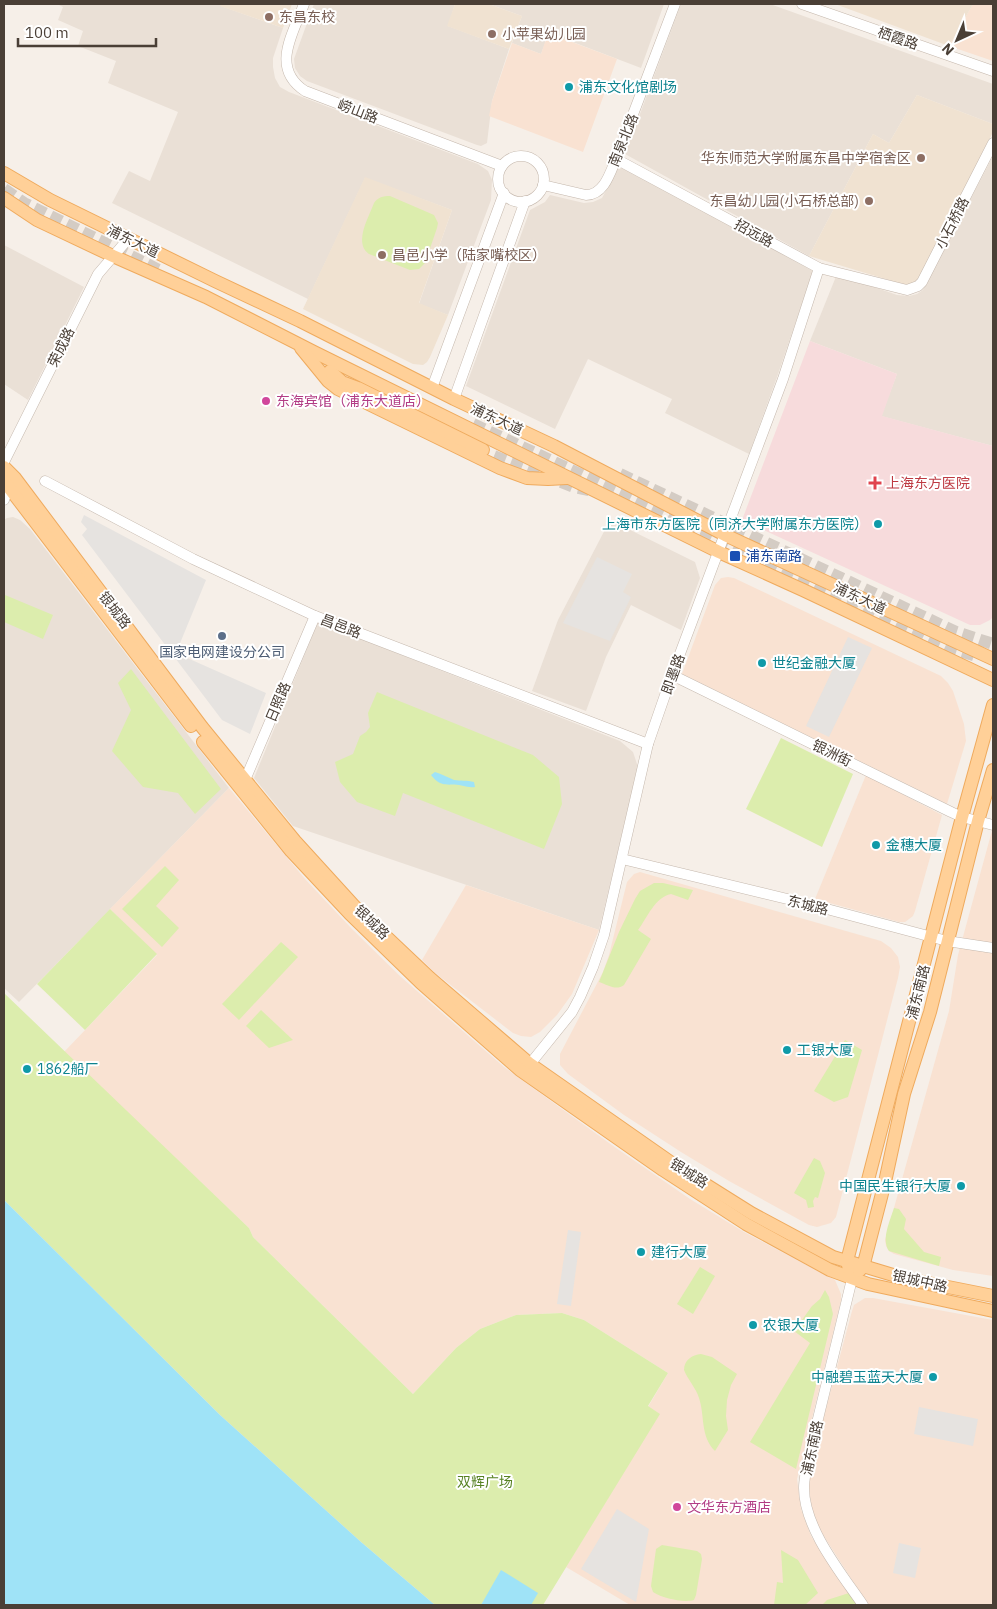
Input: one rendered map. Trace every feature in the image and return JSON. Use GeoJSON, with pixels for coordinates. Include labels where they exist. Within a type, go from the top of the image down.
{"type":"FeatureCollection","features":[{"type":"Feature","properties":{"kind":"main road","name":"浦东大道"},"geometry":{"type":"LineString","coordinates":[[4,173],[50,200],[300,321],[454,399],[554,446],[725,535],[993,659]]}},
{"type":"Feature","properties":{"kind":"main road","name":"浦东大道"},"geometry":{"type":"LineString","coordinates":[[4,198],[37,220],[206,297],[719,552],[993,680]]}},
{"type":"Feature","properties":{"kind":"main road"},"geometry":{"type":"LineString","coordinates":[[298,344],[342,382],[358,388],[494,456]]}},
{"type":"Feature","properties":{"kind":"main road"},"geometry":{"type":"LineString","coordinates":[[298,344],[322,375],[338,390],[500,468],[527,478],[569,478]]}},
{"type":"Feature","properties":{"kind":"main road","name":"银城路"},"geometry":{"type":"LineString","coordinates":[[4,469],[15,478],[202,727],[291,850],[350,914],[421,982],[525,1067],[663,1170],[746,1224],[830,1270],[852,1278]]}},
{"type":"Feature","properties":{"kind":"main road","name":"银城路"},"geometry":{"type":"LineString","coordinates":[[6,484],[118,633],[241,783]]}},
{"type":"Feature","properties":{"kind":"main road","name":"浦东南路"},"geometry":{"type":"LineString","coordinates":[[852,1278],[847,1261],[993,704]]}},
{"type":"Feature","properties":{"kind":"main road","name":"浦东南路"},"geometry":{"type":"LineString","coordinates":[[863,1267],[885,1182],[904,1094],[930,1012],[978,821],[993,770]]}},
{"type":"Feature","properties":{"kind":"main road","name":"银城路"},"geometry":{"type":"LineString","coordinates":[[525,1067],[750,1213],[834,1257],[847,1261]]}},
{"type":"Feature","properties":{"kind":"main road","name":"银城中路"},"geometry":{"type":"LineString","coordinates":[[847,1261],[910,1280],[993,1296]]}},
{"type":"Feature","properties":{"kind":"main road"},"geometry":{"type":"LineString","coordinates":[[852,1278],[863,1267]]}},
{"type":"Feature","properties":{"kind":"main road","name":"银城中路"},"geometry":{"type":"LineString","coordinates":[[852,1278],[868,1284],[993,1311]]}},
{"type":"Feature","properties":{"kind":"street","name":"崂山路"},"geometry":{"type":"LineString","coordinates":[[304,4],[286,59],[288,74],[297,86],[304,91],[502,166]]}},
{"type":"Feature","properties":{"kind":"street","name":"南泉北路"},"geometry":{"type":"LineString","coordinates":[[543,185],[575,193],[592,195],[598,193],[616,159],[675,4]]}},
{"type":"Feature","properties":{"kind":"street","name":"栖霞路"},"geometry":{"type":"LineString","coordinates":[[802,4],[993,71]]}},
{"type":"Feature","properties":{"kind":"street","name":"小石桥路"},"geometry":{"type":"LineString","coordinates":[[899,290],[913,288],[922,282],[993,142]]}},
{"type":"Feature","properties":{"kind":"street"},"geometry":{"type":"LineString","coordinates":[[514,157],[529,157],[540,166],[543,174],[543,185],[538,194],[532,199],[525,201],[513,200],[504,194],[498,180],[502,166],[507,161],[514,157]]}},
{"type":"Feature","properties":{"kind":"street","name":"招远路"},"geometry":{"type":"LineString","coordinates":[[616,159],[820,268],[899,290]]}},
{"type":"Feature","properties":{"kind":"street"},"geometry":{"type":"LineString","coordinates":[[432,388],[504,194]]}},
{"type":"Feature","properties":{"kind":"street"},"geometry":{"type":"LineString","coordinates":[[454,399],[525,201]]}},
{"type":"Feature","properties":{"kind":"street","name":"荣成路"},"geometry":{"type":"LineString","coordinates":[[4,462],[93,282],[128,239]]}},
{"type":"Feature","properties":{"kind":"street","name":"即墨路"},"geometry":{"type":"LineString","coordinates":[[525,1067],[562,1026],[580,997],[604,935],[648,744],[783,380],[820,268]]}},
{"type":"Feature","properties":{"kind":"street"},"geometry":{"type":"LineString","coordinates":[[4,469],[6,484],[4,500]]}},
{"type":"Feature","properties":{"kind":"street","name":"昌邑路"},"geometry":{"type":"LineString","coordinates":[[45,481],[193,559],[315,616],[648,744]]}},
{"type":"Feature","properties":{"kind":"street","name":"日照路"},"geometry":{"type":"LineString","coordinates":[[241,783],[315,616]]}},
{"type":"Feature","properties":{"kind":"street","name":"银洲街"},"geometry":{"type":"LineString","coordinates":[[672,675],[962,817],[993,825]]}},
{"type":"Feature","properties":{"kind":"street","name":"东城路"},"geometry":{"type":"LineString","coordinates":[[622,859],[808,904],[947,941],[993,948]]}},
{"type":"Feature","properties":{"kind":"street","name":"浦东南路"},"geometry":{"type":"LineString","coordinates":[[852,1278],[807,1464],[804,1488],[807,1510],[815,1530],[837,1568],[862,1605]]}},
{"type":"Feature","properties":{"kind":"shaded area"},"geometry":{"type":"Polygon","coordinates":[[[57,4],[221,4],[221,6],[283,28],[273,58],[275,78],[280,87],[478,164],[488,171],[492,180],[491,200],[448,315],[419,304],[452,210],[365,178],[308,299],[112,203],[129,171],[150,181],[178,112],[108,83],[116,61],[78,46],[83,31],[58,20],[63,7],[57,4]]]}},
{"type":"Feature","properties":{"kind":"shaded area","name":"东昌东校"},"geometry":{"type":"Polygon","coordinates":[[[221,4],[292,4],[283,28],[220,6],[221,4]]]}},
{"type":"Feature","properties":{"kind":"shaded area"},"geometry":{"type":"Polygon","coordinates":[[[314,4],[455,4],[448,26],[509,49],[492,101],[487,143],[481,146],[477,145],[307,81],[300,76],[295,68],[294,59],[314,4]]]}},
{"type":"Feature","properties":{"kind":"shaded area","name":"小苹果幼儿园"},"geometry":{"type":"Polygon","coordinates":[[[455,4],[489,4],[522,16],[509,49],[447,26],[455,4]]]}},
{"type":"Feature","properties":{"kind":"shaded area"},"geometry":{"type":"Polygon","coordinates":[[[489,4],[664,4],[641,68],[549,33],[541,54],[512,43],[522,16],[489,4]]]}},
{"type":"Feature","properties":{"kind":"shaded area"},"geometry":{"type":"Polygon","coordinates":[[[681,4],[770,4],[993,84],[993,124],[917,95],[889,143],[873,134],[809,256],[625,154],[681,4]]]}},
{"type":"Feature","properties":{"kind":"shaded area"},"geometry":{"type":"Polygon","coordinates":[[[835,4],[973,4],[949,46],[835,4]]]}},
{"type":"Feature","properties":{"kind":"shaded area"},"geometry":{"type":"Polygon","coordinates":[[[973,4],[993,4],[993,61],[949,46],[973,4]]]}},
{"type":"Feature","properties":{"kind":"shaded area"},"geometry":{"type":"Polygon","coordinates":[[[548,33],[617,59],[583,152],[489,116],[492,101],[512,43],[541,54],[548,33]]]}},
{"type":"Feature","properties":{"kind":"shaded area"},"geometry":{"type":"Polygon","coordinates":[[[917,95],[993,124],[993,132],[919,279],[915,283],[902,284],[809,256],[873,134],[889,143],[917,95]]]}},
{"type":"Feature","properties":{"kind":"shaded area"},"geometry":{"type":"Polygon","coordinates":[[[993,156],[993,446],[881,416],[897,374],[810,341],[837,274],[897,295],[909,296],[923,290],[993,156]]]}},
{"type":"Feature","properties":{"kind":"shaded area"},"geometry":{"type":"Polygon","coordinates":[[[619,166],[813,271],[749,454],[665,413],[672,399],[588,359],[555,429],[466,386],[530,210],[545,202],[550,195],[584,203],[602,198],[619,166]]]}},
{"type":"Feature","properties":{"kind":"shaded area","name":"昌邑小学（陆家嘴校区）"},"geometry":{"type":"Polygon","coordinates":[[[365,177],[452,210],[419,303],[448,315],[430,357],[423,365],[413,364],[303,309],[365,177]]]}},
{"type":"Feature","properties":{"kind":"shaded area"},"geometry":{"type":"Polygon","coordinates":[[[4,245],[84,287],[28,400],[4,384],[4,245]]]}},
{"type":"Feature","properties":{"kind":"shaded area","name":"上海东方医院"},"geometry":{"type":"Polygon","coordinates":[[[810,341],[897,374],[882,416],[993,446],[993,617],[990,620],[980,625],[970,625],[742,520],[810,341]]]}},
{"type":"Feature","properties":{"kind":"shaded area"},"geometry":{"type":"Polygon","coordinates":[[[84,515],[206,580],[176,653],[266,693],[250,734],[222,720],[82,535],[87,529],[81,522],[84,515]]]}},
{"type":"Feature","properties":{"kind":"shaded area"},"geometry":{"type":"Polygon","coordinates":[[[13,517],[20,520],[30,529],[229,788],[19,1002],[4,988],[4,520],[13,517]]]}},
{"type":"Feature","properties":{"kind":"shaded area"},"geometry":{"type":"Polygon","coordinates":[[[610,520],[695,562],[700,578],[681,630],[631,605],[606,657],[586,711],[532,691],[558,620],[610,520]]]}},
{"type":"Feature","properties":{"kind":"shaded area"},"geometry":{"type":"Polygon","coordinates":[[[597,557],[632,574],[623,592],[631,597],[610,641],[563,623],[597,557]]]}},
{"type":"Feature","properties":{"kind":"shaded area"},"geometry":{"type":"Polygon","coordinates":[[[721,578],[734,578],[941,676],[948,683],[953,691],[964,724],[966,741],[947,804],[682,674],[715,585],[721,578]]]}},
{"type":"Feature","properties":{"kind":"shaded area"},"geometry":{"type":"Polygon","coordinates":[[[318,622],[620,741],[633,752],[638,767],[599,930],[293,826],[254,778],[318,622]]]}},
{"type":"Feature","properties":{"kind":"shaded area"},"geometry":{"type":"Polygon","coordinates":[[[848,637],[872,648],[829,737],[806,726],[848,637]]]}},
{"type":"Feature","properties":{"kind":"shaded area"},"geometry":{"type":"Polygon","coordinates":[[[866,775],[942,815],[915,911],[913,916],[905,922],[815,899],[866,775]]]}},
{"type":"Feature","properties":{"kind":"shaded area"},"geometry":{"type":"Polygon","coordinates":[[[229,788],[305,879],[352,929],[401,977],[504,1067],[690,1199],[744,1232],[835,1280],[841,1294],[841,1301],[797,1479],[801,1509],[811,1536],[857,1605],[630,1605],[566,1567],[659,1414],[648,1407],[668,1373],[584,1320],[562,1313],[516,1315],[480,1329],[456,1348],[413,1394],[253,1237],[249,1228],[64,1052],[157,955],[110,909],[229,788]]]}},
{"type":"Feature","properties":{"kind":"shaded area"},"geometry":{"type":"Polygon","coordinates":[[[993,827],[993,1276],[953,1270],[894,1254],[889,1251],[885,1240],[949,1011],[958,955],[993,827]]]}},
{"type":"Feature","properties":{"kind":"shaded area"},"geometry":{"type":"Polygon","coordinates":[[[640,872],[881,941],[891,948],[898,957],[900,967],[898,978],[836,1217],[831,1223],[817,1227],[809,1225],[729,1181],[624,1115],[568,1074],[560,1065],[560,1054],[603,972],[627,882],[634,874],[640,872]]]}},
{"type":"Feature","properties":{"kind":"shaded area"},"geometry":{"type":"Polygon","coordinates":[[[466,885],[599,930],[572,994],[557,1015],[540,1032],[531,1037],[513,1033],[435,973],[422,960],[466,885]]]}},
{"type":"Feature","properties":{"kind":"shaded area"},"geometry":{"type":"Polygon","coordinates":[[[568,1230],[581,1232],[571,1306],[557,1304],[568,1230]]]}},
{"type":"Feature","properties":{"kind":"shaded area"},"geometry":{"type":"Polygon","coordinates":[[[865,1298],[993,1320],[993,1605],[868,1605],[818,1527],[811,1507],[809,1485],[811,1464],[852,1311],[854,1305],[865,1298]]]}},
{"type":"Feature","properties":{"kind":"shaded area"},"geometry":{"type":"Polygon","coordinates":[[[919,1407],[978,1419],[973,1446],[914,1434],[919,1407]]]}},
{"type":"Feature","properties":{"kind":"shaded area"},"geometry":{"type":"Polygon","coordinates":[[[617,1509],[649,1529],[636,1602],[581,1569],[617,1509]]]}},
{"type":"Feature","properties":{"kind":"shaded area"},"geometry":{"type":"Polygon","coordinates":[[[899,1543],[921,1548],[915,1578],[893,1573],[899,1543]]]}},
{"type":"Feature","properties":{"kind":"green space"},"geometry":{"type":"Polygon","coordinates":[[[390,196],[434,215],[438,223],[425,263],[419,269],[410,270],[369,254],[364,249],[362,237],[374,203],[381,197],[390,196]]]}},
{"type":"Feature","properties":{"kind":"green space"},"geometry":{"type":"Polygon","coordinates":[[[5,595],[53,615],[43,639],[4,622],[5,595]]]}},
{"type":"Feature","properties":{"kind":"green space"},"geometry":{"type":"Polygon","coordinates":[[[131,669],[221,789],[195,814],[178,793],[143,787],[112,751],[131,710],[118,683],[131,669]]]}},
{"type":"Feature","properties":{"kind":"green space"},"geometry":{"type":"Polygon","coordinates":[[[377,692],[533,755],[559,777],[562,804],[544,849],[403,793],[395,816],[357,802],[340,782],[335,762],[353,754],[360,736],[370,727],[368,713],[377,692]]]}},
{"type":"Feature","properties":{"kind":"green space"},"geometry":{"type":"Polygon","coordinates":[[[781,738],[853,774],[822,847],[746,809],[781,738]]]}},
{"type":"Feature","properties":{"kind":"green space"},"geometry":{"type":"Polygon","coordinates":[[[165,866],[179,880],[156,906],[179,928],[162,947],[122,909],[165,866]]]}},
{"type":"Feature","properties":{"kind":"green space"},"geometry":{"type":"Polygon","coordinates":[[[654,883],[663,883],[693,890],[688,900],[671,894],[660,899],[652,909],[638,930],[651,939],[624,985],[615,987],[599,982],[619,932],[635,899],[640,891],[654,883]]]}},
{"type":"Feature","properties":{"kind":"green space"},"geometry":{"type":"Polygon","coordinates":[[[110,909],[157,954],[85,1030],[37,984],[110,909]]]}},
{"type":"Feature","properties":{"kind":"green space"},"geometry":{"type":"Polygon","coordinates":[[[281,942],[298,957],[239,1020],[222,1004],[281,942]]]}},
{"type":"Feature","properties":{"kind":"green space","name":"双辉广场"},"geometry":{"type":"Polygon","coordinates":[[[4,993],[249,1228],[253,1237],[413,1394],[456,1348],[480,1329],[516,1315],[562,1313],[584,1320],[668,1373],[648,1406],[660,1414],[543,1605],[502,1605],[487,1596],[481,1605],[435,1605],[361,1542],[220,1415],[4,1200],[4,993]]]}},
{"type":"Feature","properties":{"kind":"green space"},"geometry":{"type":"Polygon","coordinates":[[[261,1010],[293,1040],[269,1048],[246,1026],[261,1010]]]}},
{"type":"Feature","properties":{"kind":"green space"},"geometry":{"type":"Polygon","coordinates":[[[845,1040],[862,1050],[848,1097],[834,1102],[814,1091],[845,1040]]]}},
{"type":"Feature","properties":{"kind":"green space"},"geometry":{"type":"Polygon","coordinates":[[[814,1158],[820,1161],[825,1173],[818,1198],[815,1197],[813,1201],[814,1207],[808,1208],[806,1200],[794,1193],[814,1158]]]}},
{"type":"Feature","properties":{"kind":"green space"},"geometry":{"type":"Polygon","coordinates":[[[894,1208],[899,1209],[906,1219],[904,1229],[924,1252],[941,1257],[939,1266],[889,1251],[886,1236],[894,1208]]]}},
{"type":"Feature","properties":{"kind":"green space"},"geometry":{"type":"Polygon","coordinates":[[[700,1267],[715,1276],[693,1314],[677,1304],[700,1267]]]}},
{"type":"Feature","properties":{"kind":"green space"},"geometry":{"type":"Polygon","coordinates":[[[825,1290],[829,1297],[833,1314],[796,1469],[750,1442],[810,1343],[794,1331],[825,1290]]]}},
{"type":"Feature","properties":{"kind":"green space"},"geometry":{"type":"Polygon","coordinates":[[[701,1354],[712,1357],[737,1374],[731,1385],[727,1400],[726,1416],[728,1430],[715,1451],[707,1439],[698,1394],[684,1370],[685,1363],[689,1359],[701,1354]]]}},
{"type":"Feature","properties":{"kind":"green space"},"geometry":{"type":"Polygon","coordinates":[[[662,1545],[697,1551],[701,1554],[702,1559],[694,1600],[673,1599],[653,1592],[651,1586],[656,1549],[662,1545]]]}},
{"type":"Feature","properties":{"kind":"green space"},"geometry":{"type":"Polygon","coordinates":[[[781,1550],[798,1560],[818,1593],[805,1605],[774,1605],[777,1582],[783,1583],[781,1550]]]}},
{"type":"Feature","properties":{"kind":"green space"},"geometry":{"type":"Polygon","coordinates":[[[849,1593],[857,1605],[822,1605],[827,1600],[849,1593]]]}},
{"type":"Feature","properties":{"kind":"water"},"geometry":{"type":"Polygon","coordinates":[[[435,772],[454,780],[474,782],[475,787],[441,783],[431,775],[435,772]]]}},
{"type":"Feature","properties":{"kind":"water"},"geometry":{"type":"Polygon","coordinates":[[[4,1200],[220,1415],[361,1542],[435,1605],[4,1605],[4,1200]]]}},
{"type":"Feature","properties":{"kind":"water"},"geometry":{"type":"Polygon","coordinates":[[[501,1570],[538,1593],[531,1605],[481,1605],[501,1570]]]}},
{"type":"Feature","properties":{"kind":"tunnel"},"geometry":{"type":"LineString","coordinates":[[4,189],[24,203],[161,271]]}},
{"type":"Feature","properties":{"kind":"tunnel"},"geometry":{"type":"LineString","coordinates":[[473,424],[951,648],[976,656]]}},
{"type":"Feature","properties":{"kind":"tunnel"},"geometry":{"type":"LineString","coordinates":[[494,456],[574,487],[589,490]]}},
{"type":"Feature","properties":{"kind":"tunnel"},"geometry":{"type":"LineString","coordinates":[[620,474],[956,632],[993,644]]}},
{"type":"Feature","properties":{"kind":"place","name":"东昌东校"},"geometry":{"type":"Point","coordinates":[269,17]}},
{"type":"Feature","properties":{"kind":"place","name":"小苹果幼儿园"},"geometry":{"type":"Point","coordinates":[492,34]}},
{"type":"Feature","properties":{"kind":"place","name":"浦东文化馆剧场"},"geometry":{"type":"Point","coordinates":[569,87]}},
{"type":"Feature","properties":{"kind":"place","name":"华东师范大学附属东昌中学宿舍区"},"geometry":{"type":"Point","coordinates":[921,158]}},
{"type":"Feature","properties":{"kind":"place","name":"东昌幼儿园(小石桥总部)"},"geometry":{"type":"Point","coordinates":[869,201]}},
{"type":"Feature","properties":{"kind":"place","name":"昌邑小学（陆家嘴校区）"},"geometry":{"type":"Point","coordinates":[382,255]}},
{"type":"Feature","properties":{"kind":"place","name":"东海宾馆（浦东大道店）"},"geometry":{"type":"Point","coordinates":[266,401]}},
{"type":"Feature","properties":{"kind":"place","name":"上海东方医院"},"geometry":{"type":"Point","coordinates":[875,483]}},
{"type":"Feature","properties":{"kind":"place","name":"上海市东方医院（同济大学附属东方医院）"},"geometry":{"type":"Point","coordinates":[878,524]}},
{"type":"Feature","properties":{"kind":"place","name":"浦东南路"},"geometry":{"type":"Point","coordinates":[735,556]}},
{"type":"Feature","properties":{"kind":"place","name":"国家电网建设分公司"},"geometry":{"type":"Point","coordinates":[222,636]}},
{"type":"Feature","properties":{"kind":"place","name":"世纪金融大厦"},"geometry":{"type":"Point","coordinates":[762,663]}},
{"type":"Feature","properties":{"kind":"place","name":"金穗大厦"},"geometry":{"type":"Point","coordinates":[876,845]}},
{"type":"Feature","properties":{"kind":"place","name":"工银大厦"},"geometry":{"type":"Point","coordinates":[787,1050]}},
{"type":"Feature","properties":{"kind":"place","name":"1862船厂"},"geometry":{"type":"Point","coordinates":[27,1069]}},
{"type":"Feature","properties":{"kind":"place","name":"中国民生银行大厦"},"geometry":{"type":"Point","coordinates":[961,1186]}},
{"type":"Feature","properties":{"kind":"place","name":"建行大厦"},"geometry":{"type":"Point","coordinates":[641,1252]}},
{"type":"Feature","properties":{"kind":"place","name":"农银大厦"},"geometry":{"type":"Point","coordinates":[753,1325]}},
{"type":"Feature","properties":{"kind":"place","name":"中融碧玉蓝天大厦"},"geometry":{"type":"Point","coordinates":[933,1377]}},
{"type":"Feature","properties":{"kind":"place","name":"文华东方酒店"},"geometry":{"type":"Point","coordinates":[677,1507]}}]}
